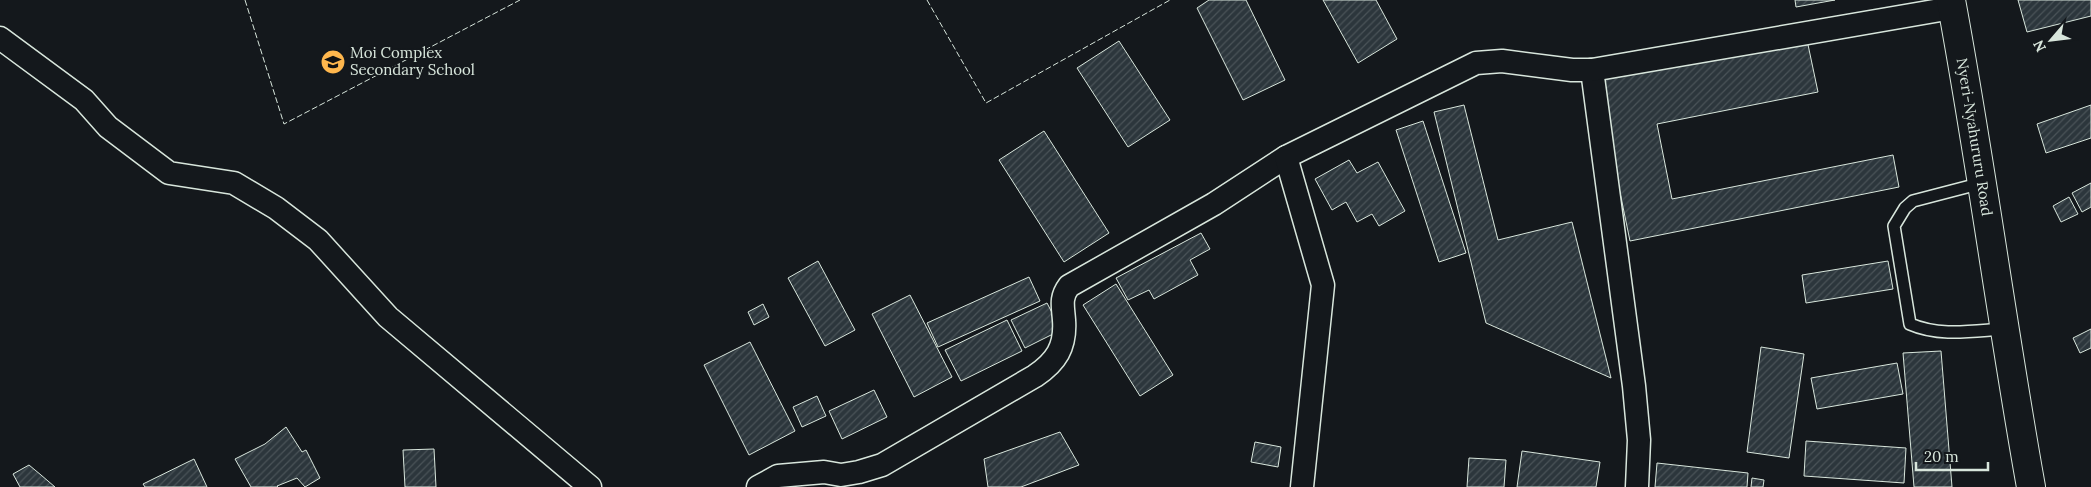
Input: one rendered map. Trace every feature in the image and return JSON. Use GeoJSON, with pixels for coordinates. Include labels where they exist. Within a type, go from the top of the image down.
{"type":"FeatureCollection","features":[{"type":"Feature","properties":{"kind":"main road","name":"Nyeri-Nyahururu Road"},"geometry":{"type":"LineString","coordinates":[[1951,4],[2031,487]]}},
{"type":"Feature","properties":{"kind":"main road","name":"Nyeri-Nyahururu Road"},"geometry":{"type":"LineString","coordinates":[[1997,273],[2050,487]]}},
{"type":"Feature","properties":{"kind":"street"},"geometry":{"type":"LineString","coordinates":[[758,487],[778,476],[824,472],[841,475],[882,465],[1035,376],[1048,368],[1058,354],[1065,329],[1062,300],[1069,286],[1214,204],[1286,157],[1476,63],[1502,61],[1572,70],[1592,70],[1951,4]]}},
{"type":"Feature","properties":{"kind":"street"},"geometry":{"type":"LineString","coordinates":[[0,38],[84,100],[108,128],[169,174],[234,183],[276,208],[318,240],[388,317],[590,487]]}},
{"type":"Feature","properties":{"kind":"street"},"geometry":{"type":"LineString","coordinates":[[1592,70],[1634,386],[1639,440],[1637,487]]}},
{"type":"Feature","properties":{"kind":"street"},"geometry":{"type":"LineString","coordinates":[[1286,157],[1323,285],[1302,487]]}},
{"type":"Feature","properties":{"kind":"lane"},"geometry":{"type":"LineString","coordinates":[[1982,183],[1913,202],[1905,208],[1894,226],[1910,324],[1926,331],[1942,333],[2004,329]]}},
{"type":"Feature","properties":{"kind":"building"},"geometry":{"type":"Polygon","coordinates":[[[1209,0],[1246,0],[1285,80],[1243,100],[1197,8],[1209,0]]]}},
{"type":"Feature","properties":{"kind":"building"},"geometry":{"type":"Polygon","coordinates":[[[1323,0],[1376,0],[1397,39],[1358,63],[1323,0]]]}},
{"type":"Feature","properties":{"kind":"building"},"geometry":{"type":"Polygon","coordinates":[[[1795,0],[1835,0],[1796,7],[1795,0]]]}},
{"type":"Feature","properties":{"kind":"building"},"geometry":{"type":"Polygon","coordinates":[[[2018,0],[2091,0],[2091,16],[2027,32],[2018,0]]]}},
{"type":"Feature","properties":{"kind":"building"},"geometry":{"type":"Polygon","coordinates":[[[1807,40],[1818,92],[1657,124],[1672,199],[1893,155],[1899,187],[1630,241],[1597,81],[1807,40]]]}},
{"type":"Feature","properties":{"kind":"building"},"geometry":{"type":"Polygon","coordinates":[[[1119,41],[1170,120],[1128,147],[1077,68],[1119,41]]]}},
{"type":"Feature","properties":{"kind":"building"},"geometry":{"type":"Polygon","coordinates":[[[1464,105],[1498,240],[1572,222],[1611,378],[1486,323],[1434,112],[1464,105]]]}},
{"type":"Feature","properties":{"kind":"building"},"geometry":{"type":"Polygon","coordinates":[[[2091,105],[2091,138],[2046,153],[2037,124],[2091,105]]]}},
{"type":"Feature","properties":{"kind":"building"},"geometry":{"type":"Polygon","coordinates":[[[1423,121],[1466,253],[1439,262],[1396,130],[1423,121]]]}},
{"type":"Feature","properties":{"kind":"building"},"geometry":{"type":"Polygon","coordinates":[[[1044,131],[1109,233],[1064,262],[999,160],[1044,131]]]}},
{"type":"Feature","properties":{"kind":"building"},"geometry":{"type":"Polygon","coordinates":[[[1349,160],[1357,173],[1378,162],[1405,211],[1379,226],[1372,214],[1357,222],[1346,202],[1332,210],[1315,179],[1349,160]]]}},
{"type":"Feature","properties":{"kind":"building"},"geometry":{"type":"Polygon","coordinates":[[[2091,183],[2091,207],[2082,212],[2072,193],[2091,183]]]}},
{"type":"Feature","properties":{"kind":"building"},"geometry":{"type":"Polygon","coordinates":[[[2069,197],[2078,214],[2061,222],[2053,206],[2069,197]]]}},
{"type":"Feature","properties":{"kind":"building"},"geometry":{"type":"Polygon","coordinates":[[[1201,233],[1210,249],[1190,260],[1198,275],[1154,299],[1149,290],[1128,300],[1116,278],[1201,233]]]}},
{"type":"Feature","properties":{"kind":"building"},"geometry":{"type":"Polygon","coordinates":[[[818,261],[855,330],[825,346],[788,278],[818,261]]]}},
{"type":"Feature","properties":{"kind":"building"},"geometry":{"type":"Polygon","coordinates":[[[1888,261],[1893,289],[1806,303],[1802,275],[1888,261]]]}},
{"type":"Feature","properties":{"kind":"building"},"geometry":{"type":"Polygon","coordinates":[[[1029,277],[1040,301],[938,347],[927,323],[1029,277]]]}},
{"type":"Feature","properties":{"kind":"building"},"geometry":{"type":"Polygon","coordinates":[[[1116,284],[1173,375],[1140,396],[1083,305],[1116,284]]]}},
{"type":"Feature","properties":{"kind":"building"},"geometry":{"type":"Polygon","coordinates":[[[910,295],[952,377],[914,397],[872,314],[910,295]]]}},
{"type":"Feature","properties":{"kind":"building"},"geometry":{"type":"Polygon","coordinates":[[[1047,303],[1061,330],[1025,348],[1011,320],[1047,303]]]}},
{"type":"Feature","properties":{"kind":"building"},"geometry":{"type":"Polygon","coordinates":[[[763,304],[769,317],[754,325],[748,312],[763,304]]]}},
{"type":"Feature","properties":{"kind":"building"},"geometry":{"type":"Polygon","coordinates":[[[1007,320],[1022,351],[961,381],[945,350],[1007,320]]]}},
{"type":"Feature","properties":{"kind":"building"},"geometry":{"type":"Polygon","coordinates":[[[2091,329],[2091,348],[2080,353],[2073,338],[2091,329]]]}},
{"type":"Feature","properties":{"kind":"building"},"geometry":{"type":"Polygon","coordinates":[[[750,342],[795,431],[749,455],[704,365],[750,342]]]}},
{"type":"Feature","properties":{"kind":"building"},"geometry":{"type":"Polygon","coordinates":[[[1761,347],[1804,354],[1789,458],[1747,452],[1761,347]]]}},
{"type":"Feature","properties":{"kind":"building"},"geometry":{"type":"Polygon","coordinates":[[[1941,351],[1952,487],[1914,487],[1903,353],[1941,351]]]}},
{"type":"Feature","properties":{"kind":"building"},"geometry":{"type":"Polygon","coordinates":[[[1897,363],[1903,394],[1817,409],[1811,378],[1897,363]]]}},
{"type":"Feature","properties":{"kind":"building"},"geometry":{"type":"Polygon","coordinates":[[[874,390],[887,417],[842,439],[829,411],[874,390]]]}},
{"type":"Feature","properties":{"kind":"building"},"geometry":{"type":"Polygon","coordinates":[[[817,396],[826,416],[802,427],[793,407],[817,396]]]}},
{"type":"Feature","properties":{"kind":"building"},"geometry":{"type":"Polygon","coordinates":[[[286,427],[302,452],[306,450],[320,478],[305,487],[297,478],[278,487],[251,487],[235,459],[265,444],[286,427]]]}},
{"type":"Feature","properties":{"kind":"building"},"geometry":{"type":"Polygon","coordinates":[[[1060,432],[1079,465],[1021,487],[988,487],[984,459],[1060,432]]]}},
{"type":"Feature","properties":{"kind":"building"},"geometry":{"type":"Polygon","coordinates":[[[1806,441],[1906,448],[1904,483],[1804,476],[1806,441]]]}},
{"type":"Feature","properties":{"kind":"building"},"geometry":{"type":"Polygon","coordinates":[[[1255,442],[1281,447],[1278,467],[1251,462],[1255,442]]]}},
{"type":"Feature","properties":{"kind":"building"},"geometry":{"type":"Polygon","coordinates":[[[434,449],[436,487],[405,487],[403,450],[434,449]]]}},
{"type":"Feature","properties":{"kind":"building"},"geometry":{"type":"Polygon","coordinates":[[[1522,451],[1600,462],[1596,487],[1517,487],[1522,451]]]}},
{"type":"Feature","properties":{"kind":"building"},"geometry":{"type":"Polygon","coordinates":[[[1469,458],[1506,460],[1504,487],[1467,487],[1469,458]]]}},
{"type":"Feature","properties":{"kind":"building"},"geometry":{"type":"Polygon","coordinates":[[[194,459],[207,487],[145,487],[143,484],[194,459]]]}},
{"type":"Feature","properties":{"kind":"building"},"geometry":{"type":"Polygon","coordinates":[[[1657,463],[1748,473],[1747,487],[1655,487],[1657,463]]]}},
{"type":"Feature","properties":{"kind":"building"},"geometry":{"type":"Polygon","coordinates":[[[29,465],[55,487],[20,487],[13,474],[29,465]]]}},
{"type":"Feature","properties":{"kind":"building"},"geometry":{"type":"Polygon","coordinates":[[[1752,478],[1764,480],[1763,487],[1751,487],[1752,478]]]}},
{"type":"Feature","properties":{"kind":"fence"},"geometry":{"type":"LineString","coordinates":[[245,0],[284,124],[520,0]]}},
{"type":"Feature","properties":{"kind":"fence"},"geometry":{"type":"LineString","coordinates":[[927,0],[986,103],[1170,0]]}},
{"type":"Feature","properties":{"kind":"place","name":"Moi Complex Secondary School"},"geometry":{"type":"Point","coordinates":[333,62]}}]}
